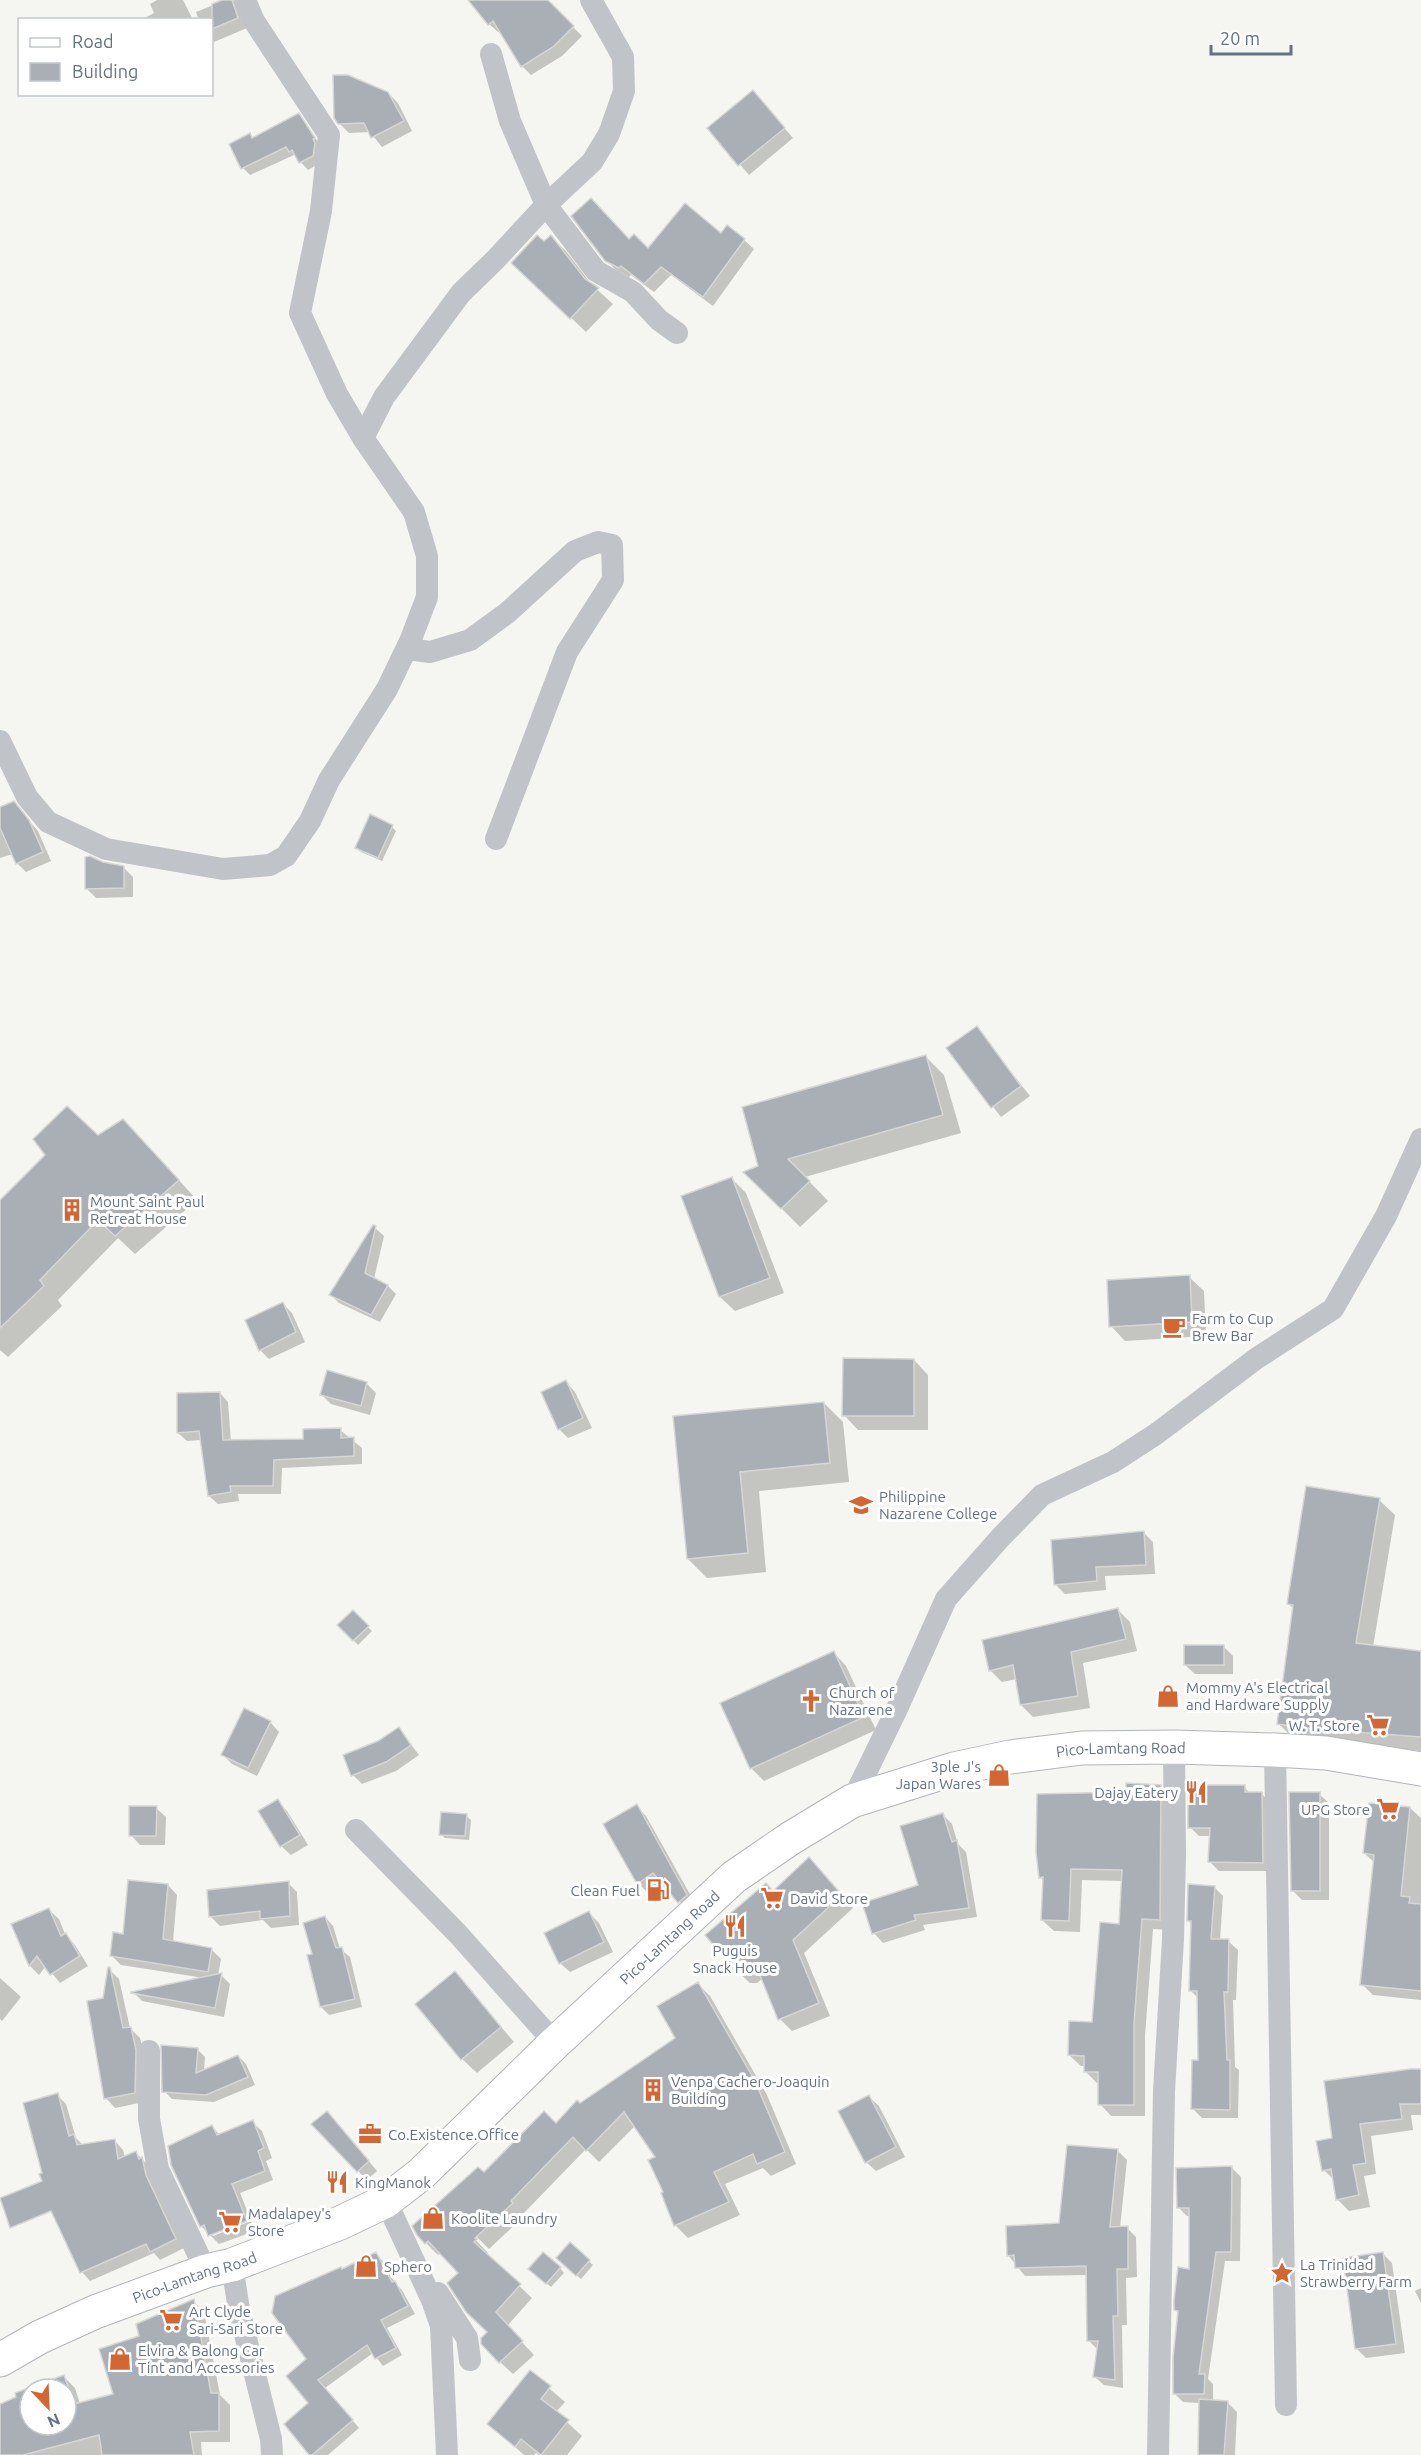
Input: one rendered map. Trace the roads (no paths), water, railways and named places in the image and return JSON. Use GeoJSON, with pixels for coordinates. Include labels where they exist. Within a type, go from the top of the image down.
{"type":"FeatureCollection","features":[{"type":"Feature","properties":{"kind":"main road","name":"Pico-Lamtang Road"},"geometry":{"type":"LineString","coordinates":[[0,2360],[40,2337],[95,2312],[340,2223],[386,2201],[421,2174],[555,2043],[734,1877],[791,1838],[852,1801],[954,1769],[1010,1757],[1082,1748],[1174,1747],[1326,1753],[1385,1761],[1421,1769]]}},
{"type":"Feature","properties":{"kind":"street"},"geometry":{"type":"LineString","coordinates":[[0,741],[27,797],[48,822],[69,833],[106,849],[190,864],[224,869],[270,865],[286,856],[310,821],[329,780],[387,689],[427,597],[427,556],[414,513],[363,438],[337,394],[300,313],[321,211],[329,135],[254,21],[245,0]]}},
{"type":"Feature","properties":{"kind":"street"},"geometry":{"type":"LineString","coordinates":[[363,438],[384,397],[461,293],[546,205],[592,162],[609,134],[624,91],[623,57],[591,0]]}},
{"type":"Feature","properties":{"kind":"street"},"geometry":{"type":"LineString","coordinates":[[491,54],[510,120],[546,205],[596,271],[633,292],[659,320],[677,333]]}},
{"type":"Feature","properties":{"kind":"street"},"geometry":{"type":"LineString","coordinates":[[406,649],[430,652],[470,640],[507,613],[575,551],[598,542],[612,545],[613,580],[567,652],[496,839]]}},
{"type":"Feature","properties":{"kind":"street"},"geometry":{"type":"LineString","coordinates":[[852,1801],[896,1712],[945,1599],[1042,1495],[1113,1462],[1156,1434],[1257,1358],[1333,1309],[1386,1215],[1421,1139]]}},
{"type":"Feature","properties":{"kind":"street"},"geometry":{"type":"LineString","coordinates":[[1158,2455],[1164,2091],[1175,1865],[1174,1747]]}},
{"type":"Feature","properties":{"kind":"street"},"geometry":{"type":"LineString","coordinates":[[1275,1750],[1286,2404]]}},
{"type":"Feature","properties":{"kind":"street"},"geometry":{"type":"LineString","coordinates":[[356,1830],[458,1934],[555,2043]]}},
{"type":"Feature","properties":{"kind":"street"},"geometry":{"type":"LineString","coordinates":[[149,2051],[149,2119],[158,2169],[219,2268],[240,2310],[271,2439],[272,2455]]}},
{"type":"Feature","properties":{"kind":"street"},"geometry":{"type":"LineString","coordinates":[[386,2201],[441,2326],[447,2455]]}},
{"type":"Feature","properties":{"kind":"street"},"geometry":{"type":"LineString","coordinates":[[414,2262],[427,2259],[439,2294],[467,2338],[470,2360]]}},
{"type":"Feature","properties":{"kind":"place","name":"Mount Saint Paul Retreat House"},"geometry":{"type":"Point","coordinates":[72,1210]}},
{"type":"Feature","properties":{"kind":"place","name":"Farm to Cup Brew Bar"},"geometry":{"type":"Point","coordinates":[1174,1327]}},
{"type":"Feature","properties":{"kind":"place","name":"Philippine Nazarene College"},"geometry":{"type":"Point","coordinates":[861,1505]}},
{"type":"Feature","properties":{"kind":"place","name":"Mommy A's Electrical and Hardware Supply"},"geometry":{"type":"Point","coordinates":[1168,1696]}},
{"type":"Feature","properties":{"kind":"place","name":"Church of Nazarene"},"geometry":{"type":"Point","coordinates":[811,1701]}},
{"type":"Feature","properties":{"kind":"place","name":"W. T. Store"},"geometry":{"type":"Point","coordinates":[1378,1725]}},
{"type":"Feature","properties":{"kind":"place","name":"3ple J's Japan Wares"},"geometry":{"type":"Point","coordinates":[999,1775]}},
{"type":"Feature","properties":{"kind":"place","name":"Dajay Eatery"},"geometry":{"type":"Point","coordinates":[1196,1792]}},
{"type":"Feature","properties":{"kind":"place","name":"UPG Store"},"geometry":{"type":"Point","coordinates":[1388,1809]}},
{"type":"Feature","properties":{"kind":"place","name":"Clean Fuel"},"geometry":{"type":"Point","coordinates":[658,1890]}},
{"type":"Feature","properties":{"kind":"place","name":"David Store"},"geometry":{"type":"Point","coordinates":[772,1898]}},
{"type":"Feature","properties":{"kind":"place","name":"Puguis Snack House"},"geometry":{"type":"Point","coordinates":[735,1926]}},
{"type":"Feature","properties":{"kind":"place","name":"Venpa Cachero-Joaquin Building"},"geometry":{"type":"Point","coordinates":[653,2090]}},
{"type":"Feature","properties":{"kind":"place","name":"Co.Existence.Office"},"geometry":{"type":"Point","coordinates":[370,2134]}},
{"type":"Feature","properties":{"kind":"place","name":"KingManok"},"geometry":{"type":"Point","coordinates":[337,2182]}},
{"type":"Feature","properties":{"kind":"place","name":"Koolite Laundry"},"geometry":{"type":"Point","coordinates":[433,2218]}},
{"type":"Feature","properties":{"kind":"place","name":"Madalapey's Store"},"geometry":{"type":"Point","coordinates":[230,2222]}},
{"type":"Feature","properties":{"kind":"place","name":"Sphero"},"geometry":{"type":"Point","coordinates":[366,2266]}},
{"type":"Feature","properties":{"kind":"place","name":"La Trinidad Strawberry Farm"},"geometry":{"type":"Point","coordinates":[1282,2273]}},
{"type":"Feature","properties":{"kind":"place","name":"Art Clyde Sari-Sari Store"},"geometry":{"type":"Point","coordinates":[171,2320]}},
{"type":"Feature","properties":{"kind":"place","name":"Elvira & Balong Car Tint and Accessories"},"geometry":{"type":"Point","coordinates":[120,2359]}}]}
